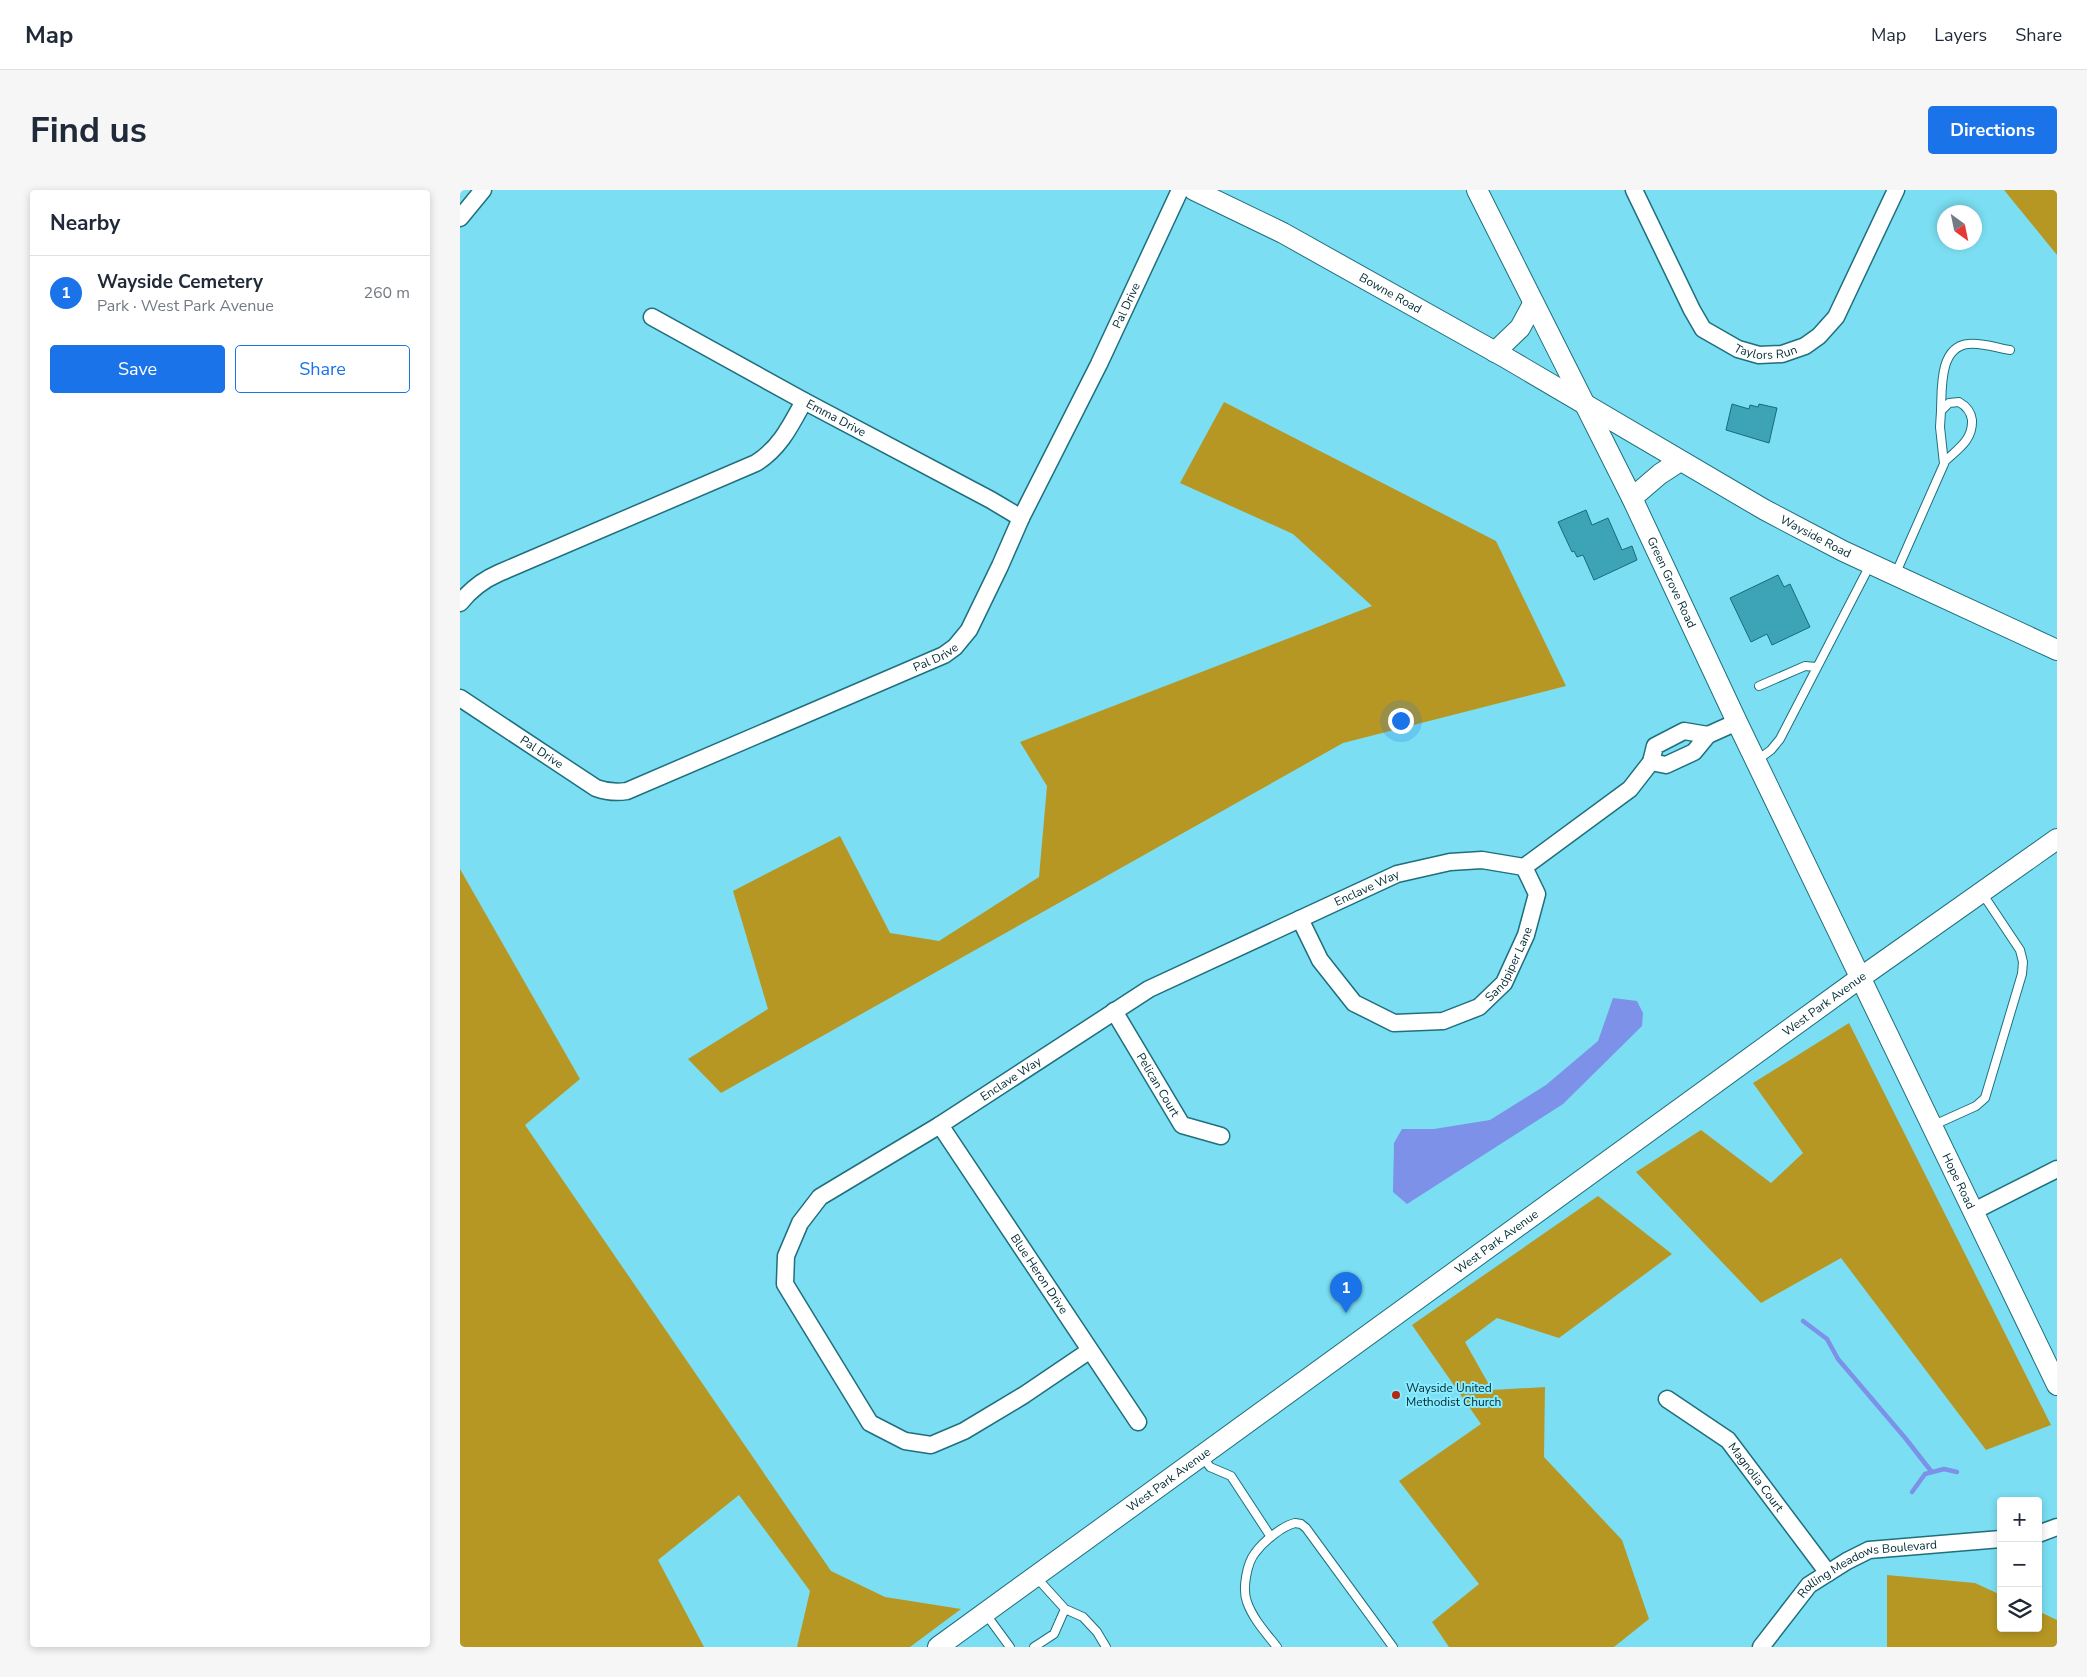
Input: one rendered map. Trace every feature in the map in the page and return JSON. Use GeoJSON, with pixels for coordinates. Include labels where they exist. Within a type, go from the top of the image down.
{"type":"FeatureCollection","features":[{"type":"Feature","properties":{"kind":"street"},"geometry":{"type":"LineString","coordinates":[[460,218],[483,190]]}},
{"type":"Feature","properties":{"kind":"street","name":"Pal Drive"},"geometry":{"type":"LineString","coordinates":[[460,698],[596,788],[608,792],[627,791],[944,655],[955,647],[969,630],[1021,518],[1099,364],[1180,190]]}},
{"type":"Feature","properties":{"kind":"street","name":"Bowne Road"},"geometry":{"type":"LineString","coordinates":[[1194,190],[1283,233],[1495,352],[1585,405]]}},
{"type":"Feature","properties":{"kind":"street","name":"Green Grove Road"},"geometry":{"type":"LineString","coordinates":[[1477,190],[1632,498],[1736,722],[1860,978]]}},
{"type":"Feature","properties":{"kind":"street","name":"Taylors Run"},"geometry":{"type":"LineString","coordinates":[[1634,190],[1703,329],[1738,349],[1760,355],[1782,354],[1805,346],[1819,336],[1836,317],[1896,190]]}},
{"type":"Feature","properties":{"kind":"street"},"geometry":{"type":"LineString","coordinates":[[1495,352],[1520,328],[1533,304]]}},
{"type":"Feature","properties":{"kind":"street","name":"Emma Drive"},"geometry":{"type":"LineString","coordinates":[[652,317],[1021,518]]}},
{"type":"Feature","properties":{"kind":"street"},"geometry":{"type":"LineString","coordinates":[[460,603],[469,592],[486,579],[756,463],[780,442],[804,401]]}},
{"type":"Feature","properties":{"kind":"street","name":"Wayside Road"},"geometry":{"type":"LineString","coordinates":[[1585,405],[1765,510],[1895,575],[2057,650]]}},
{"type":"Feature","properties":{"kind":"street"},"geometry":{"type":"LineString","coordinates":[[1632,498],[1660,474],[1680,461]]}},
{"type":"Feature","properties":{"kind":"street"},"geometry":{"type":"LineString","coordinates":[[1651,762],[1666,765],[1694,752],[1708,734],[1736,722]]}},
{"type":"Feature","properties":{"kind":"street"},"geometry":{"type":"LineString","coordinates":[[1524,868],[1630,788],[1651,762],[1655,746],[1684,731],[1708,734]]}},
{"type":"Feature","properties":{"kind":"street","name":"West Park Avenue"},"geometry":{"type":"LineString","coordinates":[[948,1643],[985,1613],[1201,1455],[1519,1227],[1860,978],[2057,839]]}},
{"type":"Feature","properties":{"kind":"street","name":"Enclave Way"},"geometry":{"type":"LineString","coordinates":[[1089,1351],[1024,1395],[964,1431],[931,1446],[905,1440],[870,1423],[785,1284],[786,1256],[800,1223],[820,1196],[940,1125],[1149,990],[1398,874],[1450,862],[1482,860],[1524,868]]}},
{"type":"Feature","properties":{"kind":"street","name":"Sandpiper Lane"},"geometry":{"type":"LineString","coordinates":[[1300,920],[1320,960],[1354,1003],[1394,1023],[1443,1021],[1479,1007],[1504,984],[1526,935],[1537,894],[1524,868]]}},
{"type":"Feature","properties":{"kind":"street","name":"Hope Road"},"geometry":{"type":"LineString","coordinates":[[1860,978],[2057,1385]]}},
{"type":"Feature","properties":{"kind":"street","name":"Pelican Court"},"geometry":{"type":"LineString","coordinates":[[1114,1011],[1182,1125],[1221,1136]]}},
{"type":"Feature","properties":{"kind":"street","name":"Blue Heron Drive"},"geometry":{"type":"LineString","coordinates":[[940,1125],[1138,1422]]}},
{"type":"Feature","properties":{"kind":"street"},"geometry":{"type":"LineString","coordinates":[[1974,1211],[2057,1169]]}},
{"type":"Feature","properties":{"kind":"street","name":"Magnolia Court"},"geometry":{"type":"LineString","coordinates":[[1667,1400],[1728,1440],[1828,1573]]}},
{"type":"Feature","properties":{"kind":"street"},"geometry":{"type":"LineString","coordinates":[[2042,1533],[2057,1527]]}},
{"type":"Feature","properties":{"kind":"street","name":"Rolling Meadows Boulevard"},"geometry":{"type":"LineString","coordinates":[[1760,1647],[1809,1585],[1846,1561],[1869,1550],[1997,1539]]}},
{"type":"Feature","properties":{"kind":"lane"},"geometry":{"type":"LineString","coordinates":[[1944,464],[1940,426],[1947,361],[1955,349],[1969,344],[2010,350]]}},
{"type":"Feature","properties":{"kind":"lane"},"geometry":{"type":"LineString","coordinates":[[1895,575],[1944,464],[1966,442],[1972,425],[1970,413],[1959,402],[1949,403],[1941,410]]}},
{"type":"Feature","properties":{"kind":"lane"},"geometry":{"type":"LineString","coordinates":[[1755,761],[1771,750],[1780,739],[1871,563]]}},
{"type":"Feature","properties":{"kind":"lane"},"geometry":{"type":"LineString","coordinates":[[1759,686],[1805,666],[1816,667]]}},
{"type":"Feature","properties":{"kind":"lane"},"geometry":{"type":"LineString","coordinates":[[1932,1126],[1976,1106],[1985,1098],[2022,974],[2023,962],[2020,950],[1981,891]]}},
{"type":"Feature","properties":{"kind":"lane"},"geometry":{"type":"LineString","coordinates":[[1201,1455],[1210,1467],[1230,1476],[1271,1537]]}},
{"type":"Feature","properties":{"kind":"lane"},"geometry":{"type":"LineString","coordinates":[[1277,1647],[1256,1620],[1245,1594],[1251,1559],[1255,1552],[1271,1537],[1290,1524],[1301,1524],[1306,1528],[1393,1647]]}},
{"type":"Feature","properties":{"kind":"lane"},"geometry":{"type":"LineString","coordinates":[[1035,1576],[1065,1608],[1083,1618],[1097,1632],[1106,1647]]}},
{"type":"Feature","properties":{"kind":"lane"},"geometry":{"type":"LineString","coordinates":[[1034,1647],[1054,1634],[1065,1608]]}},
{"type":"Feature","properties":{"kind":"lane"},"geometry":{"type":"LineString","coordinates":[[985,1613],[1010,1647]]}},
{"type":"Feature","properties":{"kind":"shaded area"},"geometry":{"type":"Polygon","coordinates":[[[2004,190],[2057,190],[2057,255],[2004,190]]]}},
{"type":"Feature","properties":{"kind":"shaded area"},"geometry":{"type":"Polygon","coordinates":[[[1224,402],[1496,541],[1566,686],[1343,743],[721,1093],[688,1059],[768,1009],[733,891],[840,836],[890,933],[939,941],[1039,877],[1047,786],[1020,742],[1372,606],[1293,534],[1180,483],[1224,402]]]}},
{"type":"Feature","properties":{"kind":"shaded area"},"geometry":{"type":"Polygon","coordinates":[[[460,869],[580,1079],[525,1125],[831,1571],[885,1597],[961,1609],[910,1647],[797,1647],[810,1591],[739,1495],[658,1560],[704,1647],[460,1647],[460,869]]]}},
{"type":"Feature","properties":{"kind":"shaded area"},"geometry":{"type":"Polygon","coordinates":[[[1849,1023],[2051,1425],[1986,1450],[1841,1258],[1761,1303],[1636,1172],[1701,1130],[1771,1183],[1803,1153],[1753,1083],[1849,1023]]]}},
{"type":"Feature","properties":{"kind":"shaded area"},"geometry":{"type":"Polygon","coordinates":[[[1598,1196],[1672,1254],[1559,1338],[1497,1318],[1465,1342],[1492,1390],[1545,1387],[1544,1457],[1622,1540],[1649,1619],[1614,1647],[1449,1647],[1432,1622],[1479,1584],[1399,1481],[1481,1424],[1412,1325],[1598,1196]]]}},
{"type":"Feature","properties":{"kind":"shaded area"},"geometry":{"type":"Polygon","coordinates":[[[1887,1575],[1975,1583],[1997,1593],[1997,1632],[2042,1632],[2042,1613],[2057,1620],[2057,1647],[1887,1647],[1887,1575]]]}},
{"type":"Feature","properties":{"kind":"water"},"geometry":{"type":"Polygon","coordinates":[[[1613,998],[1637,1001],[1643,1013],[1642,1026],[1563,1104],[1407,1204],[1393,1192],[1394,1143],[1402,1129],[1434,1129],[1490,1120],[1546,1085],[1598,1041],[1613,998]]]}},
{"type":"Feature","properties":{"kind":"building"},"geometry":{"type":"Polygon","coordinates":[[[1732,404],[1749,409],[1750,405],[1758,407],[1759,404],[1777,408],[1769,443],[1726,430],[1732,404]]]}},
{"type":"Feature","properties":{"kind":"building"},"geometry":{"type":"Polygon","coordinates":[[[1586,510],[1592,525],[1608,518],[1622,550],[1632,546],[1637,560],[1594,580],[1583,555],[1577,557],[1574,551],[1572,552],[1558,522],[1586,510]]]}},
{"type":"Feature","properties":{"kind":"building"},"geometry":{"type":"Polygon","coordinates":[[[1778,575],[1784,587],[1790,584],[1810,627],[1772,645],[1767,634],[1751,642],[1730,598],[1778,575]]]}},
{"type":"Feature","properties":{"kind":"waterway"},"geometry":{"type":"LineString","coordinates":[[1803,1321],[1827,1339],[1838,1359],[1931,1471]]}},
{"type":"Feature","properties":{"kind":"waterway"},"geometry":{"type":"LineString","coordinates":[[1912,1492],[1925,1474],[1944,1469],[1957,1472]]}},
{"type":"Feature","properties":{"kind":"place","name":"Wayside Cemetery"},"geometry":{"type":"Point","coordinates":[1346,1313]}},
{"type":"Feature","properties":{"kind":"place","name":"Wayside United Methodist Church"},"geometry":{"type":"Point","coordinates":[1396,1395]}}]}
